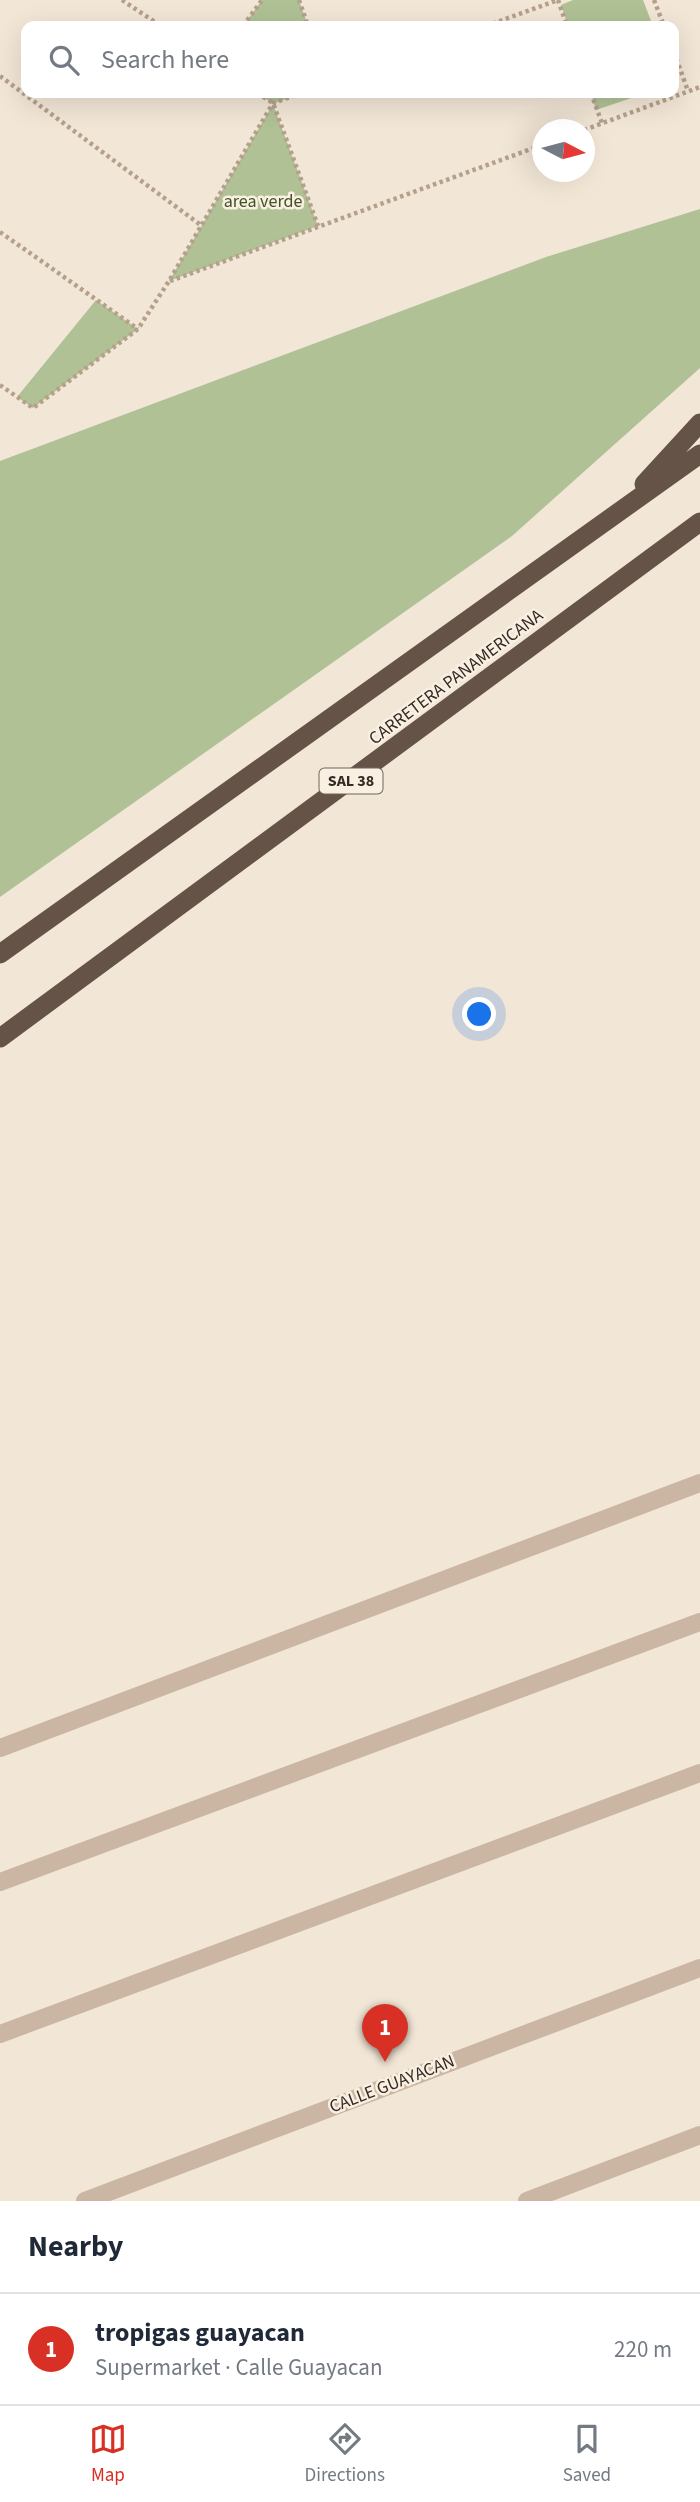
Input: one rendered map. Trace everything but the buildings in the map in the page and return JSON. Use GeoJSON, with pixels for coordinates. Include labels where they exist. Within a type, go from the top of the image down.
{"type":"FeatureCollection","features":[{"type":"Feature","properties":{"kind":"highway"},"geometry":{"type":"LineString","coordinates":[[620,512],[700,423]]}},
{"type":"Feature","properties":{"kind":"highway","name":"CARRETERA PANAMERICANA"},"geometry":{"type":"LineString","coordinates":[[0,954],[700,454]]}},
{"type":"Feature","properties":{"kind":"highway","name":"CARRETERA PANAMERICANA"},"geometry":{"type":"LineString","coordinates":[[0,1038],[700,522]]}},
{"type":"Feature","properties":{"kind":"highway"},"geometry":{"type":"LineString","coordinates":[[654,556],[700,530]]}},
{"type":"Feature","properties":{"kind":"street"},"geometry":{"type":"LineString","coordinates":[[0,1748],[700,1483]]}},
{"type":"Feature","properties":{"kind":"street"},"geometry":{"type":"LineString","coordinates":[[0,1882],[700,1622]]}},
{"type":"Feature","properties":{"kind":"street"},"geometry":{"type":"LineString","coordinates":[[0,2034],[700,1773]]}},
{"type":"Feature","properties":{"kind":"street","name":"CALLE GUAYACAN"},"geometry":{"type":"LineString","coordinates":[[85,2201],[700,1968]]}},
{"type":"Feature","properties":{"kind":"street"},"geometry":{"type":"LineString","coordinates":[[527,2201],[700,2135]]}},
{"type":"Feature","properties":{"kind":"path"},"geometry":{"type":"LineString","coordinates":[[122,0],[154,21]]}},
{"type":"Feature","properties":{"kind":"path"},"geometry":{"type":"LineString","coordinates":[[247,21],[262,0]]}},
{"type":"Feature","properties":{"kind":"path"},"geometry":{"type":"LineString","coordinates":[[299,0],[306,21]]}},
{"type":"Feature","properties":{"kind":"path"},"geometry":{"type":"LineString","coordinates":[[500,21],[558,0],[565,21]]}},
{"type":"Feature","properties":{"kind":"path"},"geometry":{"type":"LineString","coordinates":[[654,0],[662,21]]}},
{"type":"Feature","properties":{"kind":"path"},"geometry":{"type":"LineString","coordinates":[[679,66],[688,91]]}},
{"type":"Feature","properties":{"kind":"path"},"geometry":{"type":"LineString","coordinates":[[0,76],[21,92]]}},
{"type":"Feature","properties":{"kind":"path"},"geometry":{"type":"LineString","coordinates":[[679,94],[700,87]]}},
{"type":"Feature","properties":{"kind":"path"},"geometry":{"type":"LineString","coordinates":[[30,98],[202,226]]}},
{"type":"Feature","properties":{"kind":"path"},"geometry":{"type":"LineString","coordinates":[[265,98],[273,103],[318,226]]}},
{"type":"Feature","properties":{"kind":"path"},"geometry":{"type":"LineString","coordinates":[[0,385],[33,408],[138,329],[202,226],[273,103],[288,98]]}},
{"type":"Feature","properties":{"kind":"path"},"geometry":{"type":"LineString","coordinates":[[593,98],[602,123]]}},
{"type":"Feature","properties":{"kind":"path"},"geometry":{"type":"LineString","coordinates":[[595,126],[669,98]]}},
{"type":"Feature","properties":{"kind":"path"},"geometry":{"type":"LineString","coordinates":[[169,281],[532,149]]}},
{"type":"Feature","properties":{"kind":"path"},"geometry":{"type":"LineString","coordinates":[[0,232],[138,329]]}},
{"type":"Feature","properties":{"kind":"green space"},"geometry":{"type":"Polygon","coordinates":[[[262,0],[299,0],[306,21],[247,21],[262,0]]]}},
{"type":"Feature","properties":{"kind":"green space"},"geometry":{"type":"Polygon","coordinates":[[[573,0],[643,0],[651,21],[566,21],[561,5],[573,0]]]}},
{"type":"Feature","properties":{"kind":"green space"},"geometry":{"type":"Polygon","coordinates":[[[264,98],[289,98],[273,104],[264,98]]]}},
{"type":"Feature","properties":{"kind":"green space"},"geometry":{"type":"Polygon","coordinates":[[[592,98],[631,98],[596,110],[592,98]]]}},
{"type":"Feature","properties":{"kind":"green space","name":"area verde"},"geometry":{"type":"Polygon","coordinates":[[[273,104],[318,226],[169,281],[273,104]]]}},
{"type":"Feature","properties":{"kind":"green space"},"geometry":{"type":"Polygon","coordinates":[[[700,209],[700,368],[512,536],[0,897],[0,461],[546,257],[700,209]]]}},
{"type":"Feature","properties":{"kind":"green space"},"geometry":{"type":"Polygon","coordinates":[[[96,300],[138,329],[33,408],[17,397],[96,300]]]}},
{"type":"Feature","properties":{"kind":"place","name":"tropigas guayacan"},"geometry":{"type":"Point","coordinates":[385,2062]}}]}
